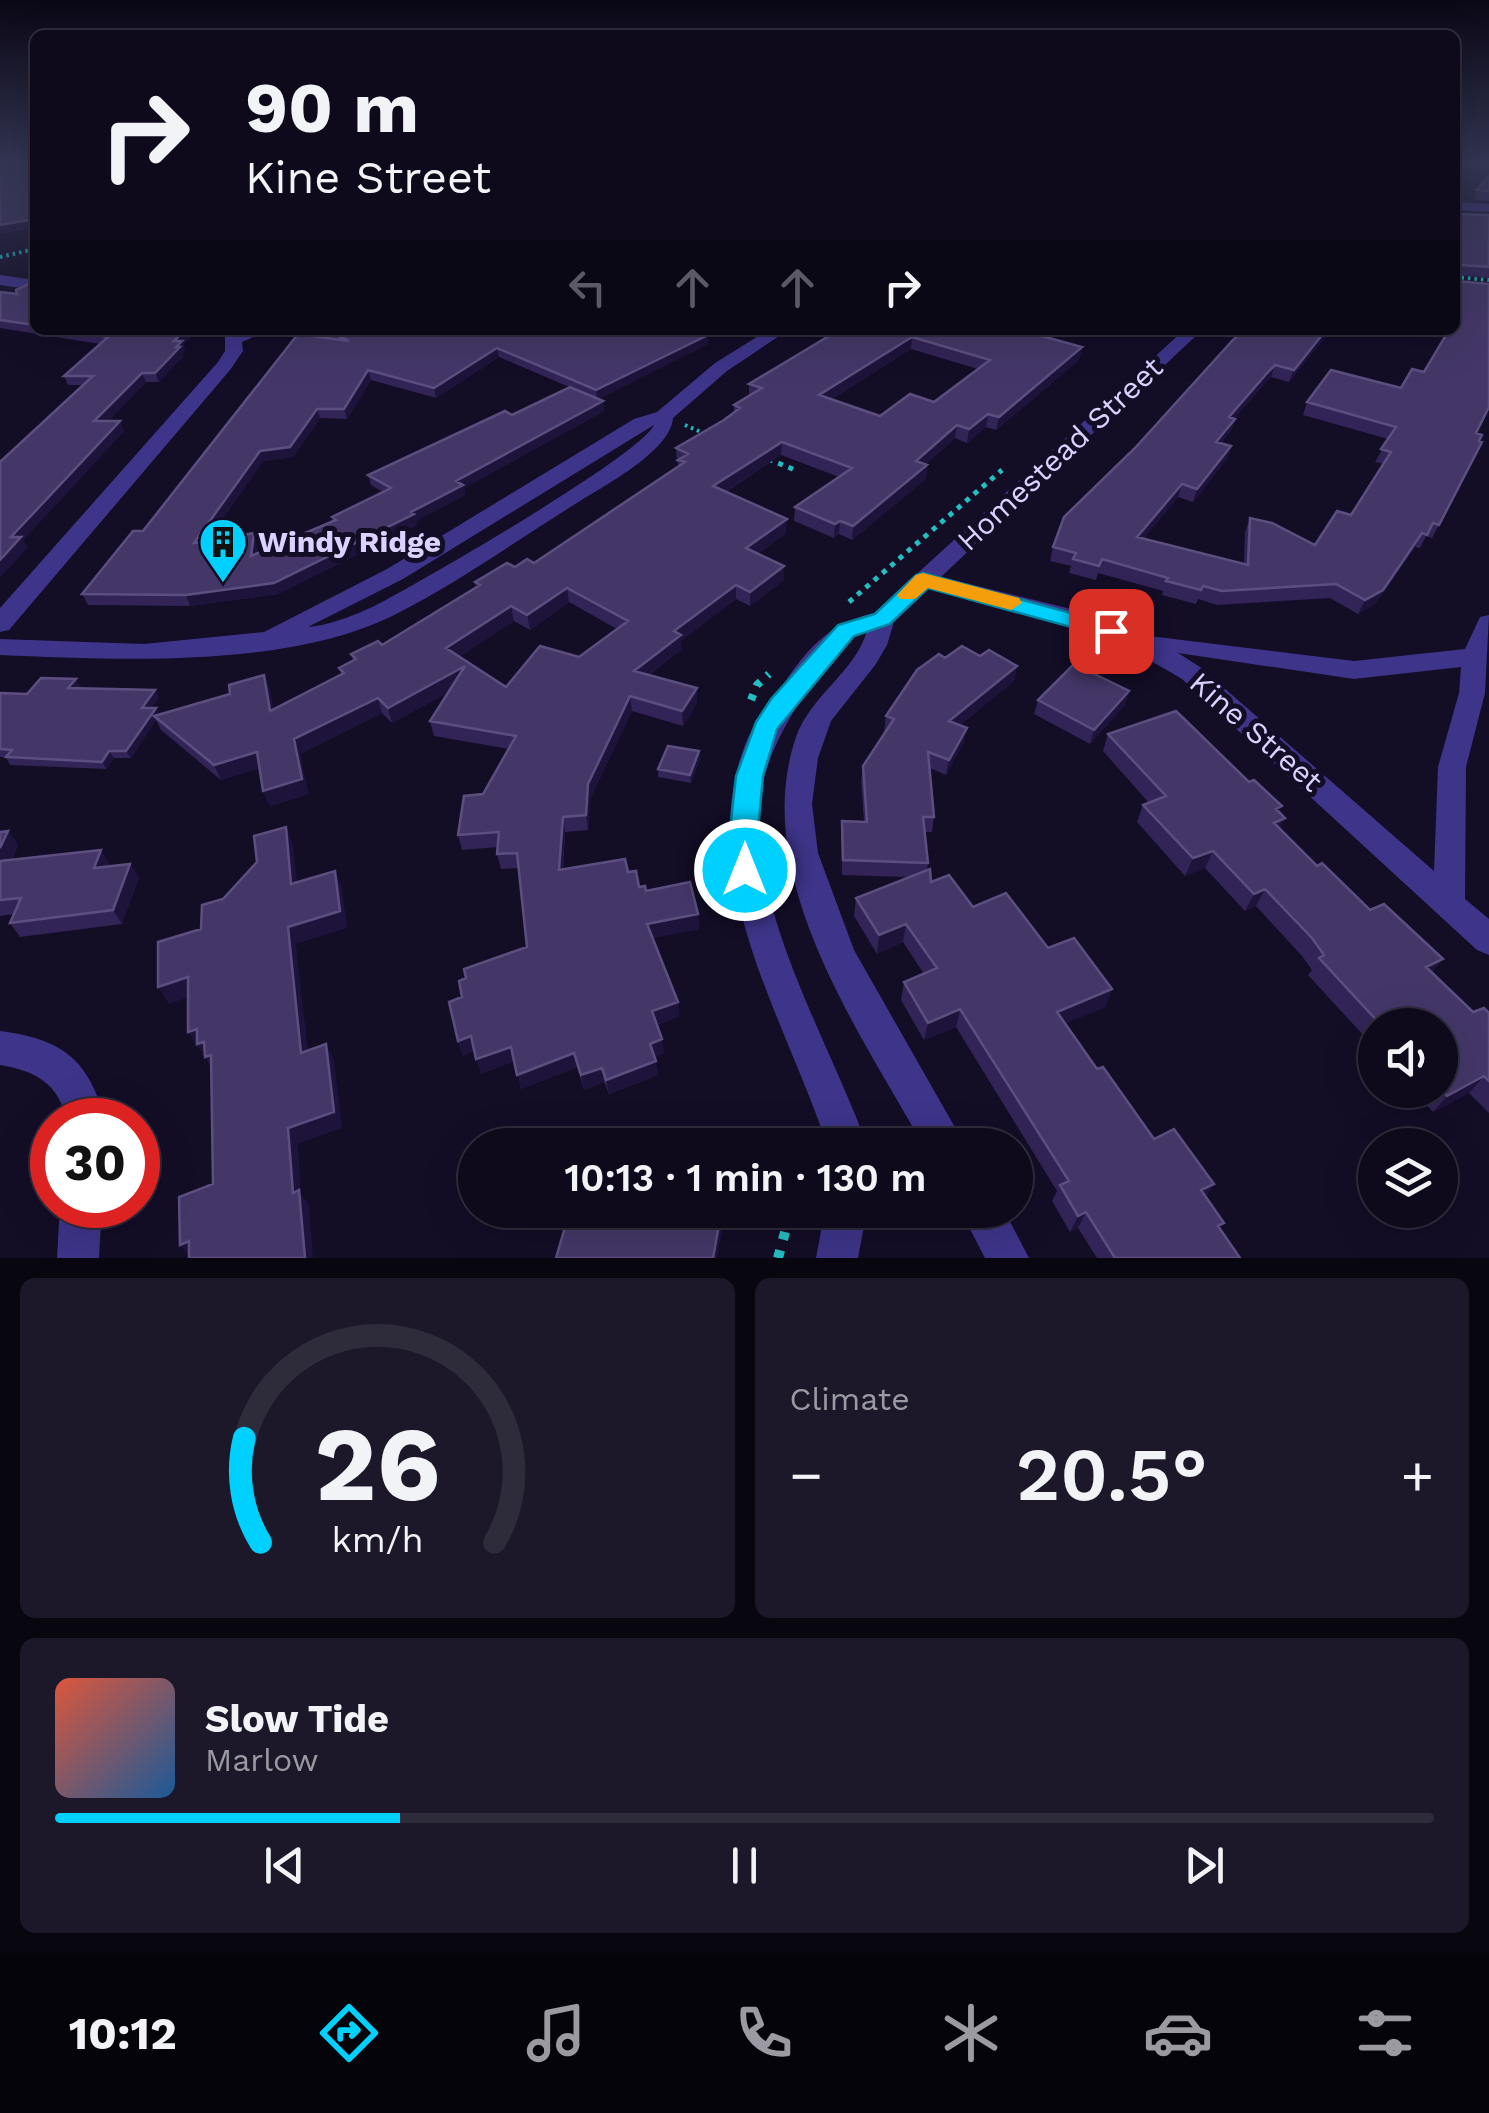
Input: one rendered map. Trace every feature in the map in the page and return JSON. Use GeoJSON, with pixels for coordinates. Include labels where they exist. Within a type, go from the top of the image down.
{"type":"FeatureCollection","features":[{"type":"Feature","properties":{"kind":"street"},"geometry":{"type":"LineString","coordinates":[[0,280],[30,284]]}},
{"type":"Feature","properties":{"kind":"street"},"geometry":{"type":"LineString","coordinates":[[0,624],[224,366],[234,351],[234,335]]}},
{"type":"Feature","properties":{"kind":"street"},"geometry":{"type":"LineString","coordinates":[[0,647],[144,652],[271,637],[395,574],[641,423],[664,416],[722,367],[772,335]]}},
{"type":"Feature","properties":{"kind":"street","name":"Homestead Street"},"geometry":{"type":"LineString","coordinates":[[841,1128],[833,1098],[762,936],[745,870],[749,776],[765,728],[846,630],[882,619],[1189,335]]}},
{"type":"Feature","properties":{"kind":"street","name":"Kine Street"},"geometry":{"type":"LineString","coordinates":[[923,580],[1138,640],[1190,673],[1489,940]]}},
{"type":"Feature","properties":{"kind":"street","name":"Homestead Street"},"geometry":{"type":"LineString","coordinates":[[882,619],[873,648],[816,722],[797,798],[800,843],[825,928],[936,1128]]}},
{"type":"Feature","properties":{"kind":"street"},"geometry":{"type":"LineString","coordinates":[[1449,904],[1452,767],[1472,693],[1476,656],[1489,623]]}},
{"type":"Feature","properties":{"kind":"street"},"geometry":{"type":"LineString","coordinates":[[1138,640],[1354,670],[1476,656]]}},
{"type":"Feature","properties":{"kind":"street"},"geometry":{"type":"LineString","coordinates":[[0,1048],[34,1054],[60,1067],[82,1098]]}},
{"type":"Feature","properties":{"kind":"street"},"geometry":{"type":"LineString","coordinates":[[78,1258],[80,1228]]}},
{"type":"Feature","properties":{"kind":"street"},"geometry":{"type":"LineString","coordinates":[[837,1258],[843,1228]]}},
{"type":"Feature","properties":{"kind":"street"},"geometry":{"type":"LineString","coordinates":[[991,1228],[1007,1258]]}},
{"type":"Feature","properties":{"kind":"path"},"geometry":{"type":"LineString","coordinates":[[0,257],[30,250]]}},
{"type":"Feature","properties":{"kind":"path"},"geometry":{"type":"LineString","coordinates":[[1460,277],[1489,280]]}},
{"type":"Feature","properties":{"kind":"path"},"geometry":{"type":"LineString","coordinates":[[687,426],[720,441]]}},
{"type":"Feature","properties":{"kind":"path"},"geometry":{"type":"LineString","coordinates":[[765,458],[794,470]]}},
{"type":"Feature","properties":{"kind":"path"},"geometry":{"type":"LineString","coordinates":[[933,530],[945,520]]}},
{"type":"Feature","properties":{"kind":"path"},"geometry":{"type":"LineString","coordinates":[[778,1258],[786,1228]]}},
{"type":"Feature","properties":{"kind":"building"},"geometry":{"type":"Polygon","coordinates":[[[1460,221],[1489,221],[1489,267],[1460,265],[1460,221]]]}},
{"type":"Feature","properties":{"kind":"building"},"geometry":{"type":"Polygon","coordinates":[[[1460,281],[1489,284],[1489,407],[1476,433],[1482,435],[1482,442],[1439,525],[1433,523],[1427,535],[1422,533],[1383,590],[1365,600],[1336,584],[1222,591],[1203,586],[1201,590],[1102,559],[1099,566],[1073,559],[1076,553],[1053,547],[1064,517],[1135,448],[1238,335],[1322,335],[1294,370],[1275,365],[1268,372],[1229,417],[1235,419],[1216,442],[1231,446],[1197,489],[1182,484],[1137,537],[1248,565],[1250,518],[1272,523],[1315,545],[1337,511],[1351,515],[1391,452],[1381,449],[1396,427],[1307,402],[1331,370],[1401,388],[1412,369],[1424,372],[1446,335],[1460,335],[1460,281]]]}},
{"type":"Feature","properties":{"kind":"building"},"geometry":{"type":"Polygon","coordinates":[[[30,283],[30,324],[0,320],[0,292],[17,294],[16,290],[30,283]]]}},
{"type":"Feature","properties":{"kind":"building"},"geometry":{"type":"Polygon","coordinates":[[[96,335],[180,335],[174,341],[182,341],[155,373],[142,373],[94,421],[120,421],[11,537],[21,537],[0,560],[0,462],[93,376],[64,376],[108,337],[96,335]]]}},
{"type":"Feature","properties":{"kind":"building"},"geometry":{"type":"Polygon","coordinates":[[[297,335],[349,341],[336,335],[708,335],[596,390],[497,348],[434,388],[368,370],[344,409],[317,409],[290,447],[260,451],[194,543],[254,533],[251,556],[336,520],[332,517],[391,488],[368,475],[505,411],[512,415],[570,387],[603,401],[456,481],[463,485],[411,512],[414,514],[274,583],[186,595],[82,594],[133,531],[143,531],[297,335]]]}},
{"type":"Feature","properties":{"kind":"building"},"geometry":{"type":"Polygon","coordinates":[[[831,335],[1038,335],[1082,347],[999,417],[988,414],[969,429],[957,425],[916,461],[927,465],[853,526],[840,521],[835,524],[795,507],[852,468],[782,442],[713,486],[787,519],[746,548],[784,566],[750,592],[736,585],[674,631],[681,635],[634,671],[697,688],[682,711],[630,696],[588,784],[586,815],[563,817],[559,870],[625,859],[628,872],[636,871],[639,887],[645,886],[646,891],[690,882],[698,914],[647,924],[678,1002],[652,1011],[662,1039],[650,1044],[656,1061],[606,1080],[602,1068],[581,1075],[574,1053],[517,1075],[511,1047],[476,1059],[471,1036],[458,1041],[449,1002],[462,997],[459,981],[466,978],[464,969],[527,947],[517,853],[497,854],[499,832],[458,835],[464,796],[483,794],[516,736],[430,721],[465,666],[388,708],[378,698],[294,739],[302,779],[263,791],[257,752],[214,765],[154,716],[230,694],[229,685],[264,675],[270,711],[344,673],[339,668],[356,659],[351,654],[378,641],[382,645],[480,585],[475,582],[507,563],[515,567],[527,559],[534,563],[685,462],[678,460],[688,454],[676,448],[724,420],[740,408],[734,405],[762,388],[749,384],[831,335]],[[912,337],[819,395],[880,416],[910,394],[934,402],[990,360],[912,337]],[[567,588],[527,615],[511,606],[446,648],[506,687],[540,646],[579,657],[628,621],[567,588]]]}},
{"type":"Feature","properties":{"kind":"building"},"geometry":{"type":"Polygon","coordinates":[[[962,646],[980,656],[989,650],[1017,666],[949,721],[967,728],[949,760],[928,752],[934,817],[923,817],[928,863],[843,860],[842,821],[867,822],[863,766],[894,719],[886,716],[917,670],[939,654],[945,658],[962,646]]]}},
{"type":"Feature","properties":{"kind":"building"},"geometry":{"type":"Polygon","coordinates":[[[1074,664],[1129,691],[1094,730],[1038,700],[1074,664]]]}},
{"type":"Feature","properties":{"kind":"building"},"geometry":{"type":"Polygon","coordinates":[[[41,678],[76,679],[68,688],[155,690],[142,708],[156,708],[126,751],[109,751],[102,762],[6,757],[12,750],[0,749],[0,693],[27,694],[41,678]]]}},
{"type":"Feature","properties":{"kind":"building"},"geometry":{"type":"Polygon","coordinates":[[[1176,711],[1249,782],[1254,780],[1282,806],[1276,809],[1285,818],[1274,823],[1317,866],[1322,863],[1370,910],[1384,904],[1443,959],[1426,967],[1473,1012],[1484,1008],[1489,1013],[1489,1081],[1484,1076],[1458,1090],[1458,1008],[1365,1008],[1319,958],[1324,955],[1312,938],[1265,889],[1254,894],[1213,851],[1193,858],[1143,805],[1166,796],[1108,734],[1176,711]]]}},
{"type":"Feature","properties":{"kind":"building"},"geometry":{"type":"Polygon","coordinates":[[[668,746],[699,751],[690,775],[658,769],[668,746]]]}},
{"type":"Feature","properties":{"kind":"building"},"geometry":{"type":"Polygon","coordinates":[[[286,827],[291,884],[335,871],[340,911],[288,927],[301,1053],[326,1044],[334,1112],[288,1128],[293,1193],[299,1190],[305,1258],[189,1258],[189,1241],[180,1245],[179,1197],[213,1184],[211,1055],[205,1057],[204,1042],[197,1044],[197,1029],[188,1032],[188,977],[158,987],[158,942],[201,929],[202,905],[223,899],[257,862],[254,836],[286,827]]]}},
{"type":"Feature","properties":{"kind":"building"},"geometry":{"type":"Polygon","coordinates":[[[8,831],[0,848],[0,832],[8,831]]]}},
{"type":"Feature","properties":{"kind":"building"},"geometry":{"type":"Polygon","coordinates":[[[101,850],[94,868],[130,864],[113,910],[10,923],[21,898],[0,900],[0,861],[101,850]]]}},
{"type":"Feature","properties":{"kind":"building"},"geometry":{"type":"Polygon","coordinates":[[[930,869],[931,882],[949,875],[973,907],[1006,893],[1048,948],[1074,938],[1112,989],[1057,1012],[1097,1069],[1103,1067],[1154,1139],[1174,1129],[1214,1184],[1201,1190],[1224,1223],[1218,1226],[1240,1258],[1115,1258],[1086,1212],[1078,1216],[1060,1185],[1069,1181],[960,1009],[928,1023],[904,982],[937,968],[906,924],[879,935],[856,898],[930,869]]]}},
{"type":"Feature","properties":{"kind":"building"},"geometry":{"type":"Polygon","coordinates":[[[565,1228],[718,1228],[713,1258],[556,1258],[565,1228]]]}},
{"type":"Feature","properties":{"kind":"slow traffic"},"geometry":{"type":"LineString","coordinates":[[908,595],[923,580],[1011,603]]}},
{"type":"Feature","properties":{"kind":"place","name":"Windy Ridge"},"geometry":{"type":"Point","coordinates":[223,584]}},
{"type":"Feature","properties":{"kind":"route"},"geometry":{"type":"LineString","coordinates":[[745,870],[749,776],[765,728],[846,630],[882,619],[923,580],[1111,631]]}}]}
